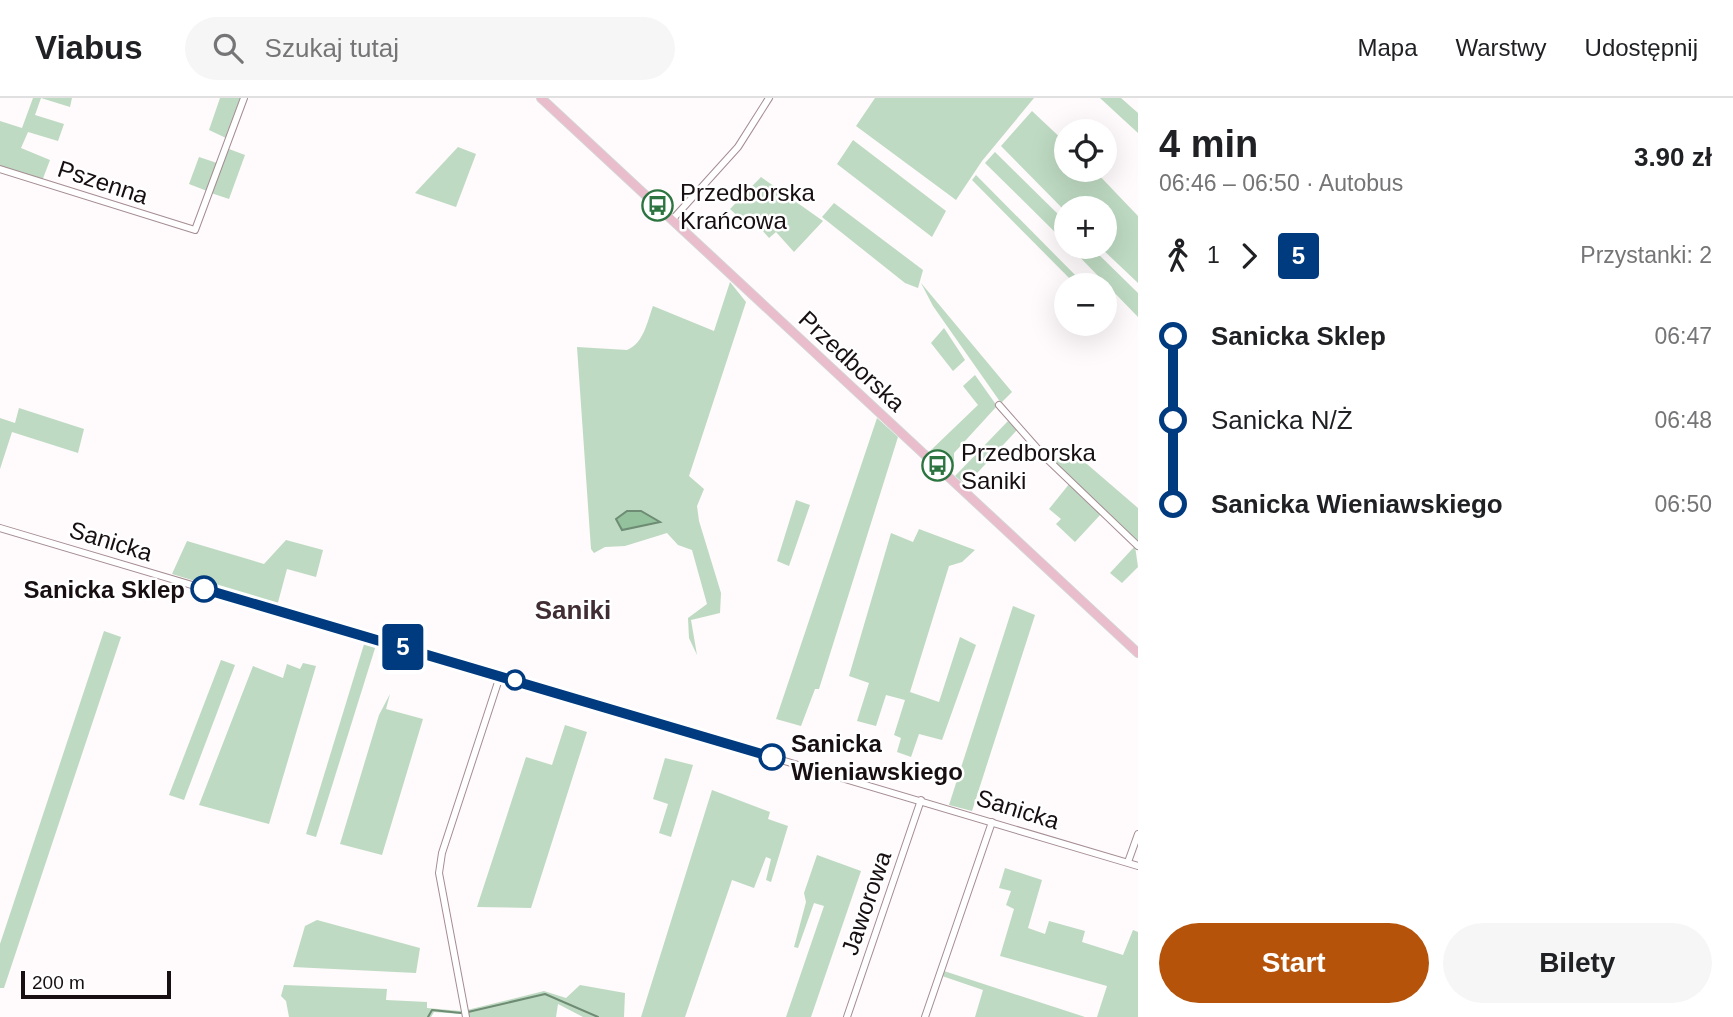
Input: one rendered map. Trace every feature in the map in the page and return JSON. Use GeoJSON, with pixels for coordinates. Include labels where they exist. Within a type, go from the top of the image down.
{"type":"FeatureCollection","features":[{"type":"Feature","properties":{"kind":"main road","name":"Przedborska"},"geometry":{"type":"LineString","coordinates":[[541,98],[1138,653]]}},
{"type":"Feature","properties":{"kind":"street","name":"Pszenna"},"geometry":{"type":"LineString","coordinates":[[0,169],[195,230],[244,98]]}},
{"type":"Feature","properties":{"kind":"street"},"geometry":{"type":"LineString","coordinates":[[672,220],[738,147],[769,98]]}},
{"type":"Feature","properties":{"kind":"street"},"geometry":{"type":"LineString","coordinates":[[999,405],[1044,456],[1138,546]]}},
{"type":"Feature","properties":{"kind":"street","name":"Sanicka"},"geometry":{"type":"LineString","coordinates":[[0,528],[1138,866]]}},
{"type":"Feature","properties":{"kind":"street"},"geometry":{"type":"LineString","coordinates":[[466,1017],[439,873],[442,853],[499,676]]}},
{"type":"Feature","properties":{"kind":"street","name":"Jaworowa"},"geometry":{"type":"LineString","coordinates":[[847,1017],[921,800]]}},
{"type":"Feature","properties":{"kind":"street"},"geometry":{"type":"LineString","coordinates":[[925,1017],[992,822]]}},
{"type":"Feature","properties":{"kind":"street"},"geometry":{"type":"LineString","coordinates":[[1128,862],[1138,834]]}},
{"type":"Feature","properties":{"kind":"shaded area"},"geometry":{"type":"Polygon","coordinates":[[[33,98],[41,98],[35,115],[64,124],[58,141],[28,132],[21,148],[50,160],[42,181],[0,167],[0,121],[22,128],[33,98]]]}},
{"type":"Feature","properties":{"kind":"shaded area"},"geometry":{"type":"Polygon","coordinates":[[[41,98],[72,98],[70,107],[41,98]]]}},
{"type":"Feature","properties":{"kind":"shaded area"},"geometry":{"type":"Polygon","coordinates":[[[220,98],[242,98],[226,138],[209,130],[220,98]]]}},
{"type":"Feature","properties":{"kind":"shaded area"},"geometry":{"type":"Polygon","coordinates":[[[875,98],[1034,98],[982,161],[956,200],[856,126],[875,98]]]}},
{"type":"Feature","properties":{"kind":"shaded area"},"geometry":{"type":"Polygon","coordinates":[[[1100,98],[1121,98],[1138,113],[1138,133],[1100,98]]]}},
{"type":"Feature","properties":{"kind":"shaded area"},"geometry":{"type":"Polygon","coordinates":[[[1032,111],[1054,132],[1054,182],[1105,182],[1138,216],[1138,283],[1113,259],[1117,259],[1117,196],[1054,196],[1054,200],[1001,146],[1032,111]]]}},
{"type":"Feature","properties":{"kind":"shaded area"},"geometry":{"type":"Polygon","coordinates":[[[853,140],[946,211],[932,237],[837,164],[853,140]]]}},
{"type":"Feature","properties":{"kind":"shaded area"},"geometry":{"type":"Polygon","coordinates":[[[458,147],[476,154],[456,207],[415,193],[458,147]]]}},
{"type":"Feature","properties":{"kind":"shaded area"},"geometry":{"type":"Polygon","coordinates":[[[229,149],[245,155],[229,199],[211,193],[229,149]]]}},
{"type":"Feature","properties":{"kind":"shaded area"},"geometry":{"type":"Polygon","coordinates":[[[995,152],[1054,210],[1054,231],[985,163],[995,152]]]}},
{"type":"Feature","properties":{"kind":"shaded area"},"geometry":{"type":"Polygon","coordinates":[[[199,157],[217,163],[207,191],[189,184],[199,157]]]}},
{"type":"Feature","properties":{"kind":"shaded area"},"geometry":{"type":"Polygon","coordinates":[[[976,175],[1054,254],[1054,259],[1059,259],[1073,273],[1064,273],[972,180],[976,175]]]}},
{"type":"Feature","properties":{"kind":"shaded area"},"geometry":{"type":"Polygon","coordinates":[[[761,177],[823,221],[794,252],[776,232],[769,238],[750,216],[744,222],[730,209],[761,177]]]}},
{"type":"Feature","properties":{"kind":"shaded area"},"geometry":{"type":"Polygon","coordinates":[[[834,203],[923,270],[918,288],[905,283],[822,217],[834,203]]]}},
{"type":"Feature","properties":{"kind":"shaded area"},"geometry":{"type":"Polygon","coordinates":[[[1082,259],[1103,259],[1138,293],[1138,317],[1117,295],[1117,273],[1095,273],[1082,259]]]}},
{"type":"Feature","properties":{"kind":"shaded area"},"geometry":{"type":"Polygon","coordinates":[[[730,282],[746,302],[689,476],[704,489],[697,506],[699,521],[721,593],[720,613],[691,620],[697,655],[689,638],[688,618],[707,604],[692,550],[678,545],[667,533],[625,546],[605,547],[594,553],[591,549],[577,347],[627,350],[633,347],[647,325],[653,306],[714,331],[730,282]]]}},
{"type":"Feature","properties":{"kind":"shaded area"},"geometry":{"type":"Polygon","coordinates":[[[921,283],[1012,392],[1001,403],[933,306],[921,283]]]}},
{"type":"Feature","properties":{"kind":"shaded area"},"geometry":{"type":"Polygon","coordinates":[[[944,328],[965,360],[953,371],[931,343],[944,328]]]}},
{"type":"Feature","properties":{"kind":"shaded area"},"geometry":{"type":"Polygon","coordinates":[[[975,375],[997,406],[954,453],[954,466],[950,470],[939,455],[929,452],[978,405],[963,386],[975,375]]]}},
{"type":"Feature","properties":{"kind":"shaded area"},"geometry":{"type":"Polygon","coordinates":[[[19,408],[84,429],[78,453],[12,432],[0,469],[0,418],[15,423],[19,408]]]}},
{"type":"Feature","properties":{"kind":"shaded area"},"geometry":{"type":"Polygon","coordinates":[[[877,418],[898,437],[819,689],[815,689],[801,726],[776,719],[877,418]]]}},
{"type":"Feature","properties":{"kind":"shaded area"},"geometry":{"type":"Polygon","coordinates":[[[1008,421],[1017,430],[966,485],[955,476],[1008,421]]]}},
{"type":"Feature","properties":{"kind":"shaded area"},"geometry":{"type":"Polygon","coordinates":[[[1066,446],[1138,508],[1138,543],[1053,461],[1066,446]]]}},
{"type":"Feature","properties":{"kind":"shaded area"},"geometry":{"type":"Polygon","coordinates":[[[1070,483],[1101,514],[1075,542],[1056,524],[1061,519],[1049,509],[1070,483]]]}},
{"type":"Feature","properties":{"kind":"shaded area"},"geometry":{"type":"Polygon","coordinates":[[[796,500],[810,505],[789,566],[777,561],[796,500]]]}},
{"type":"Feature","properties":{"kind":"shaded area"},"geometry":{"type":"Polygon","coordinates":[[[627,511],[641,511],[660,522],[622,530],[616,519],[627,511]]]}},
{"type":"Feature","properties":{"kind":"shaded area"},"geometry":{"type":"Polygon","coordinates":[[[919,529],[975,550],[962,562],[949,566],[910,692],[939,702],[960,637],[976,645],[942,740],[919,734],[911,757],[897,752],[901,738],[894,735],[905,700],[886,695],[876,726],[857,721],[869,683],[849,676],[891,533],[913,542],[919,529]]]}},
{"type":"Feature","properties":{"kind":"shaded area"},"geometry":{"type":"Polygon","coordinates":[[[286,540],[323,550],[316,577],[287,569],[277,606],[172,574],[187,541],[264,564],[286,540]]]}},
{"type":"Feature","properties":{"kind":"shaded area"},"geometry":{"type":"Polygon","coordinates":[[[1135,546],[1138,567],[1122,583],[1110,573],[1135,546]]]}},
{"type":"Feature","properties":{"kind":"shaded area"},"geometry":{"type":"Polygon","coordinates":[[[1013,606],[1035,615],[972,811],[949,805],[1013,606]]]}},
{"type":"Feature","properties":{"kind":"shaded area"},"geometry":{"type":"Polygon","coordinates":[[[104,631],[121,637],[4,988],[0,988],[0,944],[104,631]]]}},
{"type":"Feature","properties":{"kind":"shaded area"},"geometry":{"type":"Polygon","coordinates":[[[365,641],[376,645],[316,837],[306,834],[365,641]]]}},
{"type":"Feature","properties":{"kind":"shaded area"},"geometry":{"type":"Polygon","coordinates":[[[221,660],[235,665],[184,800],[169,795],[221,660]]]}},
{"type":"Feature","properties":{"kind":"shaded area"},"geometry":{"type":"Polygon","coordinates":[[[303,663],[316,666],[269,824],[199,805],[253,666],[283,678],[287,664],[300,669],[303,663]]]}},
{"type":"Feature","properties":{"kind":"shaded area"},"geometry":{"type":"Polygon","coordinates":[[[390,694],[386,709],[423,719],[382,855],[340,844],[379,715],[390,694]]]}},
{"type":"Feature","properties":{"kind":"shaded area"},"geometry":{"type":"Polygon","coordinates":[[[565,725],[587,732],[531,908],[477,907],[526,757],[552,765],[565,725]]]}},
{"type":"Feature","properties":{"kind":"shaded area"},"geometry":{"type":"Polygon","coordinates":[[[665,758],[693,765],[671,837],[659,833],[668,804],[653,799],[665,758]]]}},
{"type":"Feature","properties":{"kind":"shaded area"},"geometry":{"type":"Polygon","coordinates":[[[712,790],[770,812],[768,819],[788,826],[771,882],[766,880],[771,859],[766,857],[754,888],[732,880],[685,1017],[641,1017],[712,790]]]}},
{"type":"Feature","properties":{"kind":"shaded area"},"geometry":{"type":"Polygon","coordinates":[[[817,855],[861,871],[811,1017],[786,1017],[824,906],[814,903],[798,948],[794,947],[806,902],[804,893],[817,855]]]}},
{"type":"Feature","properties":{"kind":"shaded area"},"geometry":{"type":"Polygon","coordinates":[[[1005,868],[1042,880],[1028,928],[1045,934],[1049,921],[1085,931],[1082,942],[1123,955],[1133,930],[1138,932],[1138,1017],[1097,1017],[1107,986],[1000,956],[1014,909],[1006,905],[1011,891],[999,888],[1005,868]]]}},
{"type":"Feature","properties":{"kind":"shaded area"},"geometry":{"type":"Polygon","coordinates":[[[317,920],[420,948],[416,973],[293,967],[305,926],[317,920]]]}},
{"type":"Feature","properties":{"kind":"shaded area"},"geometry":{"type":"Polygon","coordinates":[[[944,971],[1085,1017],[975,1017],[983,990],[942,976],[944,971]]]}},
{"type":"Feature","properties":{"kind":"shaded area"},"geometry":{"type":"Polygon","coordinates":[[[284,985],[387,989],[386,1000],[427,1002],[427,1008],[461,1011],[461,1014],[434,1012],[431,1017],[289,1017],[286,1001],[281,996],[284,985]]]}},
{"type":"Feature","properties":{"kind":"shaded area"},"geometry":{"type":"Polygon","coordinates":[[[580,985],[625,993],[624,1017],[583,1017],[558,1004],[556,1017],[468,1017],[467,1010],[544,991],[566,998],[580,985]]]}},
{"type":"Feature","properties":{"kind":"waterway"},"geometry":{"type":"LineString","coordinates":[[468,1012],[545,994],[598,1017]]}},
{"type":"Feature","properties":{"kind":"waterway"},"geometry":{"type":"LineString","coordinates":[[428,1017],[432,1010],[461,1013]]}},
{"type":"Feature","properties":{"kind":"bus line","name":"5"},"geometry":{"type":"LineString","coordinates":[[204,589],[772,757]]}},
{"type":"Feature","properties":{"kind":"place","name":"Przedborska Krańcowa"},"geometry":{"type":"Point","coordinates":[657,206]}},
{"type":"Feature","properties":{"kind":"place","name":"Przedborska Saniki"},"geometry":{"type":"Point","coordinates":[938,466]}},
{"type":"Feature","properties":{"kind":"place","name":"Sanicka Sklep"},"geometry":{"type":"Point","coordinates":[204,589]}},
{"type":"Feature","properties":{"kind":"place","name":"Sanicka Wieniawskiego"},"geometry":{"type":"Point","coordinates":[772,757]}},
{"type":"Feature","properties":{"kind":"district","name":"Saniki"},"geometry":{"type":"Point","coordinates":[573,610]}}]}
